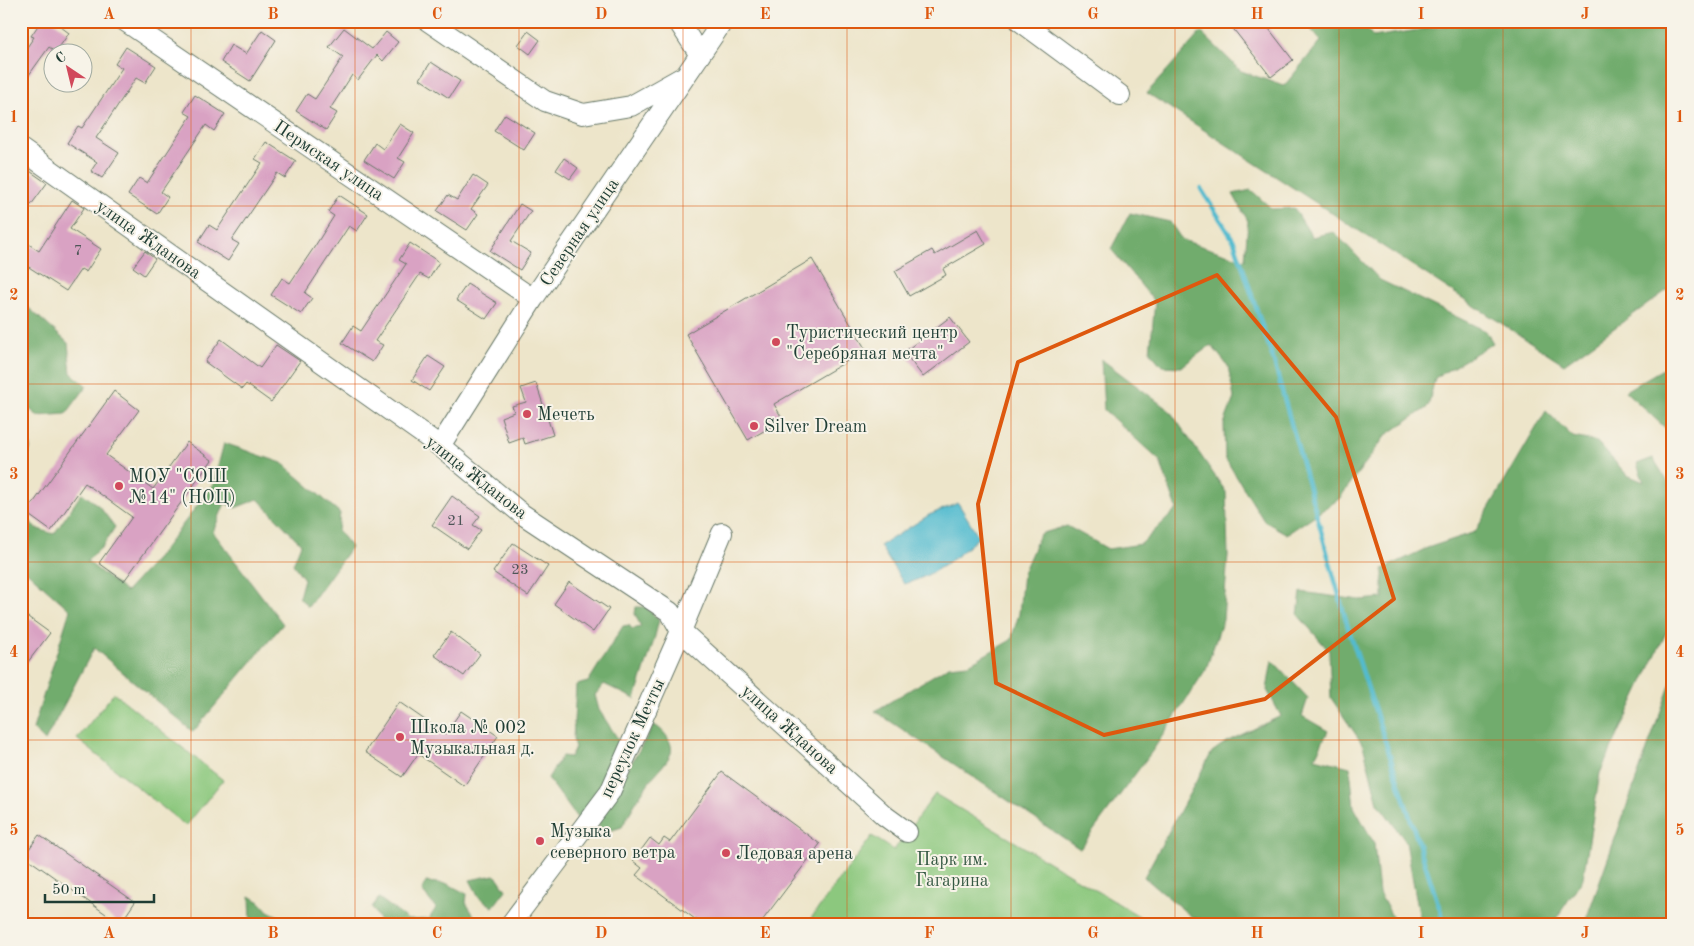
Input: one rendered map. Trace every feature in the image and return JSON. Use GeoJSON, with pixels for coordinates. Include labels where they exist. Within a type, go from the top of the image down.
{"type":"FeatureCollection","features":[{"type":"Feature","properties":{"kind":"street","name":"Пермская улица"},"geometry":{"type":"LineString","coordinates":[[125,21],[532,299]]}},
{"type":"Feature","properties":{"kind":"street"},"geometry":{"type":"LineString","coordinates":[[428,21],[545,101],[584,114],[631,106],[686,75]]}},
{"type":"Feature","properties":{"kind":"street"},"geometry":{"type":"LineString","coordinates":[[678,21],[700,55]]}},
{"type":"Feature","properties":{"kind":"street","name":"Северная улица"},"geometry":{"type":"LineString","coordinates":[[440,446],[532,299],[724,21]]}},
{"type":"Feature","properties":{"kind":"street"},"geometry":{"type":"LineString","coordinates":[[1020,21],[1120,94]]}},
{"type":"Feature","properties":{"kind":"street","name":"улица Жданова"},"geometry":{"type":"LineString","coordinates":[[21,148],[440,446],[522,514],[670,612],[681,631],[885,816],[907,832]]}},
{"type":"Feature","properties":{"kind":"street","name":"переулок Мечты"},"geometry":{"type":"LineString","coordinates":[[510,925],[610,792],[722,533]]}},
{"type":"Feature","properties":{"kind":"highlighted area"},"geometry":{"type":"Polygon","coordinates":[[[1217,275],[1336,417],[1394,599],[1265,699],[1104,735],[996,683],[978,504],[1018,362],[1217,275]]]}},
{"type":"Feature","properties":{"kind":"green space"},"geometry":{"type":"Polygon","coordinates":[[[1304,21],[1361,21],[1373,37],[1451,25],[1455,21],[1673,21],[1673,286],[1564,364],[1147,93],[1201,32],[1241,71],[1284,86],[1321,41],[1304,21]]]}},
{"type":"Feature","properties":{"kind":"green space"},"geometry":{"type":"Polygon","coordinates":[[[1251,190],[1272,209],[1294,208],[1312,237],[1334,232],[1380,280],[1486,331],[1493,343],[1435,378],[1428,407],[1386,435],[1339,499],[1287,534],[1264,521],[1225,458],[1224,424],[1234,398],[1228,366],[1211,345],[1181,367],[1162,366],[1150,352],[1155,302],[1111,249],[1130,213],[1170,222],[1182,240],[1245,260],[1248,221],[1233,194],[1251,190]]]}},
{"type":"Feature","properties":{"kind":"green space"},"geometry":{"type":"Polygon","coordinates":[[[21,301],[68,343],[71,373],[87,386],[66,414],[38,416],[21,402],[21,301]]]}},
{"type":"Feature","properties":{"kind":"green space"},"geometry":{"type":"Polygon","coordinates":[[[1101,359],[1170,411],[1226,492],[1228,555],[1223,619],[1206,669],[1153,750],[1080,849],[875,711],[949,666],[969,664],[1011,640],[1019,614],[1023,573],[1040,534],[1067,526],[1108,549],[1141,544],[1177,509],[1160,461],[1104,410],[1101,359]]]}},
{"type":"Feature","properties":{"kind":"green space"},"geometry":{"type":"Polygon","coordinates":[[[1673,363],[1673,435],[1625,391],[1673,363]]]}},
{"type":"Feature","properties":{"kind":"green space"},"geometry":{"type":"Polygon","coordinates":[[[1546,411],[1573,437],[1597,442],[1627,475],[1644,482],[1637,464],[1653,458],[1673,490],[1673,618],[1600,773],[1583,878],[1552,925],[1421,925],[1406,842],[1378,803],[1363,745],[1331,698],[1329,651],[1298,615],[1301,592],[1360,600],[1383,598],[1383,569],[1427,548],[1475,532],[1546,411]]]}},
{"type":"Feature","properties":{"kind":"green space"},"geometry":{"type":"Polygon","coordinates":[[[21,438],[31,445],[27,461],[21,468],[21,438]]]}},
{"type":"Feature","properties":{"kind":"green space"},"geometry":{"type":"Polygon","coordinates":[[[224,443],[282,463],[340,513],[338,531],[351,547],[308,607],[299,597],[304,579],[293,564],[301,544],[258,499],[235,508],[225,503],[213,532],[283,624],[193,732],[94,648],[45,741],[33,729],[70,610],[21,566],[21,507],[35,528],[54,534],[82,493],[99,506],[115,527],[103,546],[87,561],[126,592],[158,557],[213,485],[224,443]]]}},
{"type":"Feature","properties":{"kind":"green space"},"geometry":{"type":"Polygon","coordinates":[[[636,607],[646,607],[659,620],[654,640],[635,699],[604,684],[595,695],[599,710],[620,742],[604,784],[592,804],[577,818],[548,778],[562,756],[570,757],[575,748],[573,740],[576,685],[588,682],[623,626],[629,625],[632,629],[641,627],[635,614],[636,607]]]}},
{"type":"Feature","properties":{"kind":"green space"},"geometry":{"type":"Polygon","coordinates":[[[1272,660],[1308,698],[1302,716],[1328,731],[1315,758],[1350,767],[1354,807],[1374,843],[1379,893],[1397,925],[1211,925],[1211,921],[1193,918],[1144,877],[1212,752],[1226,742],[1281,716],[1267,690],[1272,660]]]}},
{"type":"Feature","properties":{"kind":"green space"},"geometry":{"type":"Polygon","coordinates":[[[1673,677],[1673,925],[1584,925],[1673,677]]]}},
{"type":"Feature","properties":{"kind":"green space"},"geometry":{"type":"Polygon","coordinates":[[[114,693],[223,780],[186,826],[77,739],[114,693]]]}},
{"type":"Feature","properties":{"kind":"green space"},"geometry":{"type":"Polygon","coordinates":[[[654,725],[667,737],[672,749],[671,753],[644,790],[622,827],[606,832],[596,823],[654,725]]]}},
{"type":"Feature","properties":{"kind":"green space","name":"Парк им. Гагарина"},"geometry":{"type":"Polygon","coordinates":[[[935,794],[1154,925],[806,925],[872,836],[894,850],[935,794]]]}},
{"type":"Feature","properties":{"kind":"green space"},"geometry":{"type":"Polygon","coordinates":[[[494,875],[506,890],[493,907],[479,897],[470,880],[494,875]]]}},
{"type":"Feature","properties":{"kind":"green space"},"geometry":{"type":"Polygon","coordinates":[[[426,882],[448,884],[467,894],[466,903],[479,923],[477,925],[382,925],[372,907],[379,898],[408,920],[429,919],[436,908],[422,891],[426,882]]]}},
{"type":"Feature","properties":{"kind":"green space"},"geometry":{"type":"Polygon","coordinates":[[[250,896],[260,902],[268,911],[280,917],[283,925],[251,925],[250,896]]]}},
{"type":"Feature","properties":{"kind":"water"},"geometry":{"type":"Polygon","coordinates":[[[958,503],[979,537],[954,559],[935,571],[904,584],[880,546],[929,515],[958,503]]]}},
{"type":"Feature","properties":{"kind":"building"},"geometry":{"type":"Polygon","coordinates":[[[41,21],[53,21],[69,33],[63,42],[42,42],[42,57],[21,86],[21,56],[34,37],[31,36],[41,21]]]}},
{"type":"Feature","properties":{"kind":"building"},"geometry":{"type":"Polygon","coordinates":[[[1227,21],[1263,21],[1293,60],[1271,77],[1227,21]]]}},
{"type":"Feature","properties":{"kind":"building"},"geometry":{"type":"Polygon","coordinates":[[[344,28],[372,49],[386,32],[398,42],[383,61],[377,55],[358,80],[352,75],[330,109],[337,113],[326,130],[296,111],[307,94],[315,99],[343,57],[329,47],[344,28]]]}},
{"type":"Feature","properties":{"kind":"building"},"geometry":{"type":"Polygon","coordinates":[[[262,30],[276,40],[250,81],[221,62],[231,45],[246,54],[262,30]]]}},
{"type":"Feature","properties":{"kind":"building"},"geometry":{"type":"Polygon","coordinates":[[[528,31],[540,40],[530,54],[518,45],[528,31]]]}},
{"type":"Feature","properties":{"kind":"building"},"geometry":{"type":"Polygon","coordinates":[[[126,47],[156,66],[145,83],[136,78],[96,138],[119,153],[102,178],[91,171],[97,162],[67,143],[78,126],[82,128],[122,68],[115,64],[126,47]]]}},
{"type":"Feature","properties":{"kind":"building"},"geometry":{"type":"Polygon","coordinates":[[[431,62],[460,81],[449,98],[420,79],[431,62]]]}},
{"type":"Feature","properties":{"kind":"building"},"geometry":{"type":"Polygon","coordinates":[[[195,95],[225,114],[214,131],[206,125],[161,192],[168,197],[157,214],[128,195],[139,178],[147,183],[191,116],[184,112],[195,95]]]}},
{"type":"Feature","properties":{"kind":"building"},"geometry":{"type":"Polygon","coordinates":[[[505,114],[535,133],[524,150],[494,131],[505,114]]]}},
{"type":"Feature","properties":{"kind":"building"},"geometry":{"type":"Polygon","coordinates":[[[400,124],[414,133],[398,158],[405,162],[394,179],[364,160],[375,143],[383,149],[400,124]]]}},
{"type":"Feature","properties":{"kind":"building"},"geometry":{"type":"Polygon","coordinates":[[[266,142],[296,161],[285,178],[277,173],[232,240],[239,244],[228,261],[198,242],[209,225],[217,230],[262,163],[255,159],[266,142]]]}},
{"type":"Feature","properties":{"kind":"building"},"geometry":{"type":"Polygon","coordinates":[[[564,158],[578,168],[570,179],[556,170],[564,158]]]}},
{"type":"Feature","properties":{"kind":"building"},"geometry":{"type":"Polygon","coordinates":[[[21,165],[47,183],[31,205],[21,199],[27,187],[21,183],[21,165]]]}},
{"type":"Feature","properties":{"kind":"building"},"geometry":{"type":"Polygon","coordinates":[[[473,175],[488,185],[471,209],[478,214],[467,230],[437,211],[448,195],[457,200],[473,175]]]}},
{"type":"Feature","properties":{"kind":"building"},"geometry":{"type":"Polygon","coordinates":[[[339,195],[368,214],[357,231],[349,226],[305,293],[312,298],[301,314],[271,295],[282,278],[290,283],[334,216],[328,212],[339,195]]]}},
{"type":"Feature","properties":{"kind":"building"},"geometry":{"type":"Polygon","coordinates":[[[72,200],[84,208],[70,229],[101,249],[86,272],[81,269],[66,291],[21,262],[21,239],[39,251],[72,200]]]}},
{"type":"Feature","properties":{"kind":"building"},"geometry":{"type":"Polygon","coordinates":[[[520,204],[531,211],[511,241],[531,253],[520,270],[490,251],[520,204]]]}},
{"type":"Feature","properties":{"kind":"building"},"geometry":{"type":"Polygon","coordinates":[[[978,230],[986,244],[943,269],[946,275],[909,296],[895,271],[932,250],[935,255],[978,230]]]}},
{"type":"Feature","properties":{"kind":"building"},"geometry":{"type":"Polygon","coordinates":[[[410,243],[439,262],[429,279],[420,274],[375,341],[383,345],[372,362],[342,343],[353,326],[361,331],[406,264],[399,260],[410,243]]]}},
{"type":"Feature","properties":{"kind":"building"},"geometry":{"type":"Polygon","coordinates":[[[145,251],[155,259],[144,275],[133,267],[145,251]]]}},
{"type":"Feature","properties":{"kind":"building","name":"Туристический центр \"Серебряная мечта\""},"geometry":{"type":"Polygon","coordinates":[[[812,259],[866,350],[774,404],[783,420],[748,440],[686,334],[812,259]]]}},
{"type":"Feature","properties":{"kind":"building"},"geometry":{"type":"Polygon","coordinates":[[[467,284],[497,303],[486,319],[456,300],[467,284]]]}},
{"type":"Feature","properties":{"kind":"building"},"geometry":{"type":"Polygon","coordinates":[[[950,317],[969,342],[923,377],[904,352],[950,317]]]}},
{"type":"Feature","properties":{"kind":"building"},"geometry":{"type":"Polygon","coordinates":[[[221,339],[260,368],[276,345],[300,361],[271,402],[246,384],[242,389],[205,362],[221,339]]]}},
{"type":"Feature","properties":{"kind":"building"},"geometry":{"type":"Polygon","coordinates":[[[428,356],[445,367],[429,391],[412,380],[428,356]]]}},
{"type":"Feature","properties":{"kind":"building","name":"Мечеть"},"geometry":{"type":"Polygon","coordinates":[[[536,383],[553,435],[525,444],[523,438],[509,443],[501,417],[514,412],[512,406],[526,402],[521,388],[536,383]]]}},
{"type":"Feature","properties":{"kind":"building","name":"МОУ \"СОШ №14\" (НОЦ)"},"geometry":{"type":"Polygon","coordinates":[[[114,391],[139,410],[106,455],[153,489],[187,442],[212,460],[124,581],[99,563],[132,517],[85,483],[51,531],[26,513],[114,391]]]}},
{"type":"Feature","properties":{"kind":"building"},"geometry":{"type":"Polygon","coordinates":[[[452,496],[480,516],[473,525],[481,530],[467,549],[432,525],[452,496]]]}},
{"type":"Feature","properties":{"kind":"building"},"geometry":{"type":"Polygon","coordinates":[[[513,543],[548,566],[528,596],[493,572],[513,543]]]}},
{"type":"Feature","properties":{"kind":"building"},"geometry":{"type":"Polygon","coordinates":[[[569,582],[609,609],[593,632],[554,604],[569,582]]]}},
{"type":"Feature","properties":{"kind":"building"},"geometry":{"type":"Polygon","coordinates":[[[21,612],[50,633],[21,671],[21,612]]]}},
{"type":"Feature","properties":{"kind":"building"},"geometry":{"type":"Polygon","coordinates":[[[451,632],[480,654],[464,676],[434,655],[451,632]]]}},
{"type":"Feature","properties":{"kind":"building"},"geometry":{"type":"Polygon","coordinates":[[[399,702],[445,734],[461,711],[498,736],[464,786],[418,754],[402,777],[365,752],[399,702]]]}},
{"type":"Feature","properties":{"kind":"building","name":"Ледовая арена"},"geometry":{"type":"Polygon","coordinates":[[[722,772],[820,844],[759,925],[703,925],[636,875],[642,868],[633,861],[650,838],[659,845],[664,838],[670,842],[722,772]]]}},
{"type":"Feature","properties":{"kind":"building"},"geometry":{"type":"Polygon","coordinates":[[[39,835],[135,902],[120,924],[24,856],[39,835]]]}},
{"type":"Feature","properties":{"kind":"waterway"},"geometry":{"type":"LineString","coordinates":[[1201,189],[1234,241],[1274,362],[1347,624],[1445,925]]}},
{"type":"Feature","properties":{"kind":"place","name":"Туристический центр \"Серебряная мечта\""},"geometry":{"type":"Point","coordinates":[776,342]}},
{"type":"Feature","properties":{"kind":"place","name":"Мечеть"},"geometry":{"type":"Point","coordinates":[527,414]}},
{"type":"Feature","properties":{"kind":"place","name":"Silver Dream"},"geometry":{"type":"Point","coordinates":[754,426]}},
{"type":"Feature","properties":{"kind":"place","name":"МОУ \"СОШ №14\" (НОЦ)"},"geometry":{"type":"Point","coordinates":[119,486]}},
{"type":"Feature","properties":{"kind":"place","name":"Школа № 002 Музыкальная д."},"geometry":{"type":"Point","coordinates":[400,737]}},
{"type":"Feature","properties":{"kind":"place","name":"Музыка северного ветра"},"geometry":{"type":"Point","coordinates":[540,841]}},
{"type":"Feature","properties":{"kind":"place","name":"Ледовая арена"},"geometry":{"type":"Point","coordinates":[726,853]}}]}
